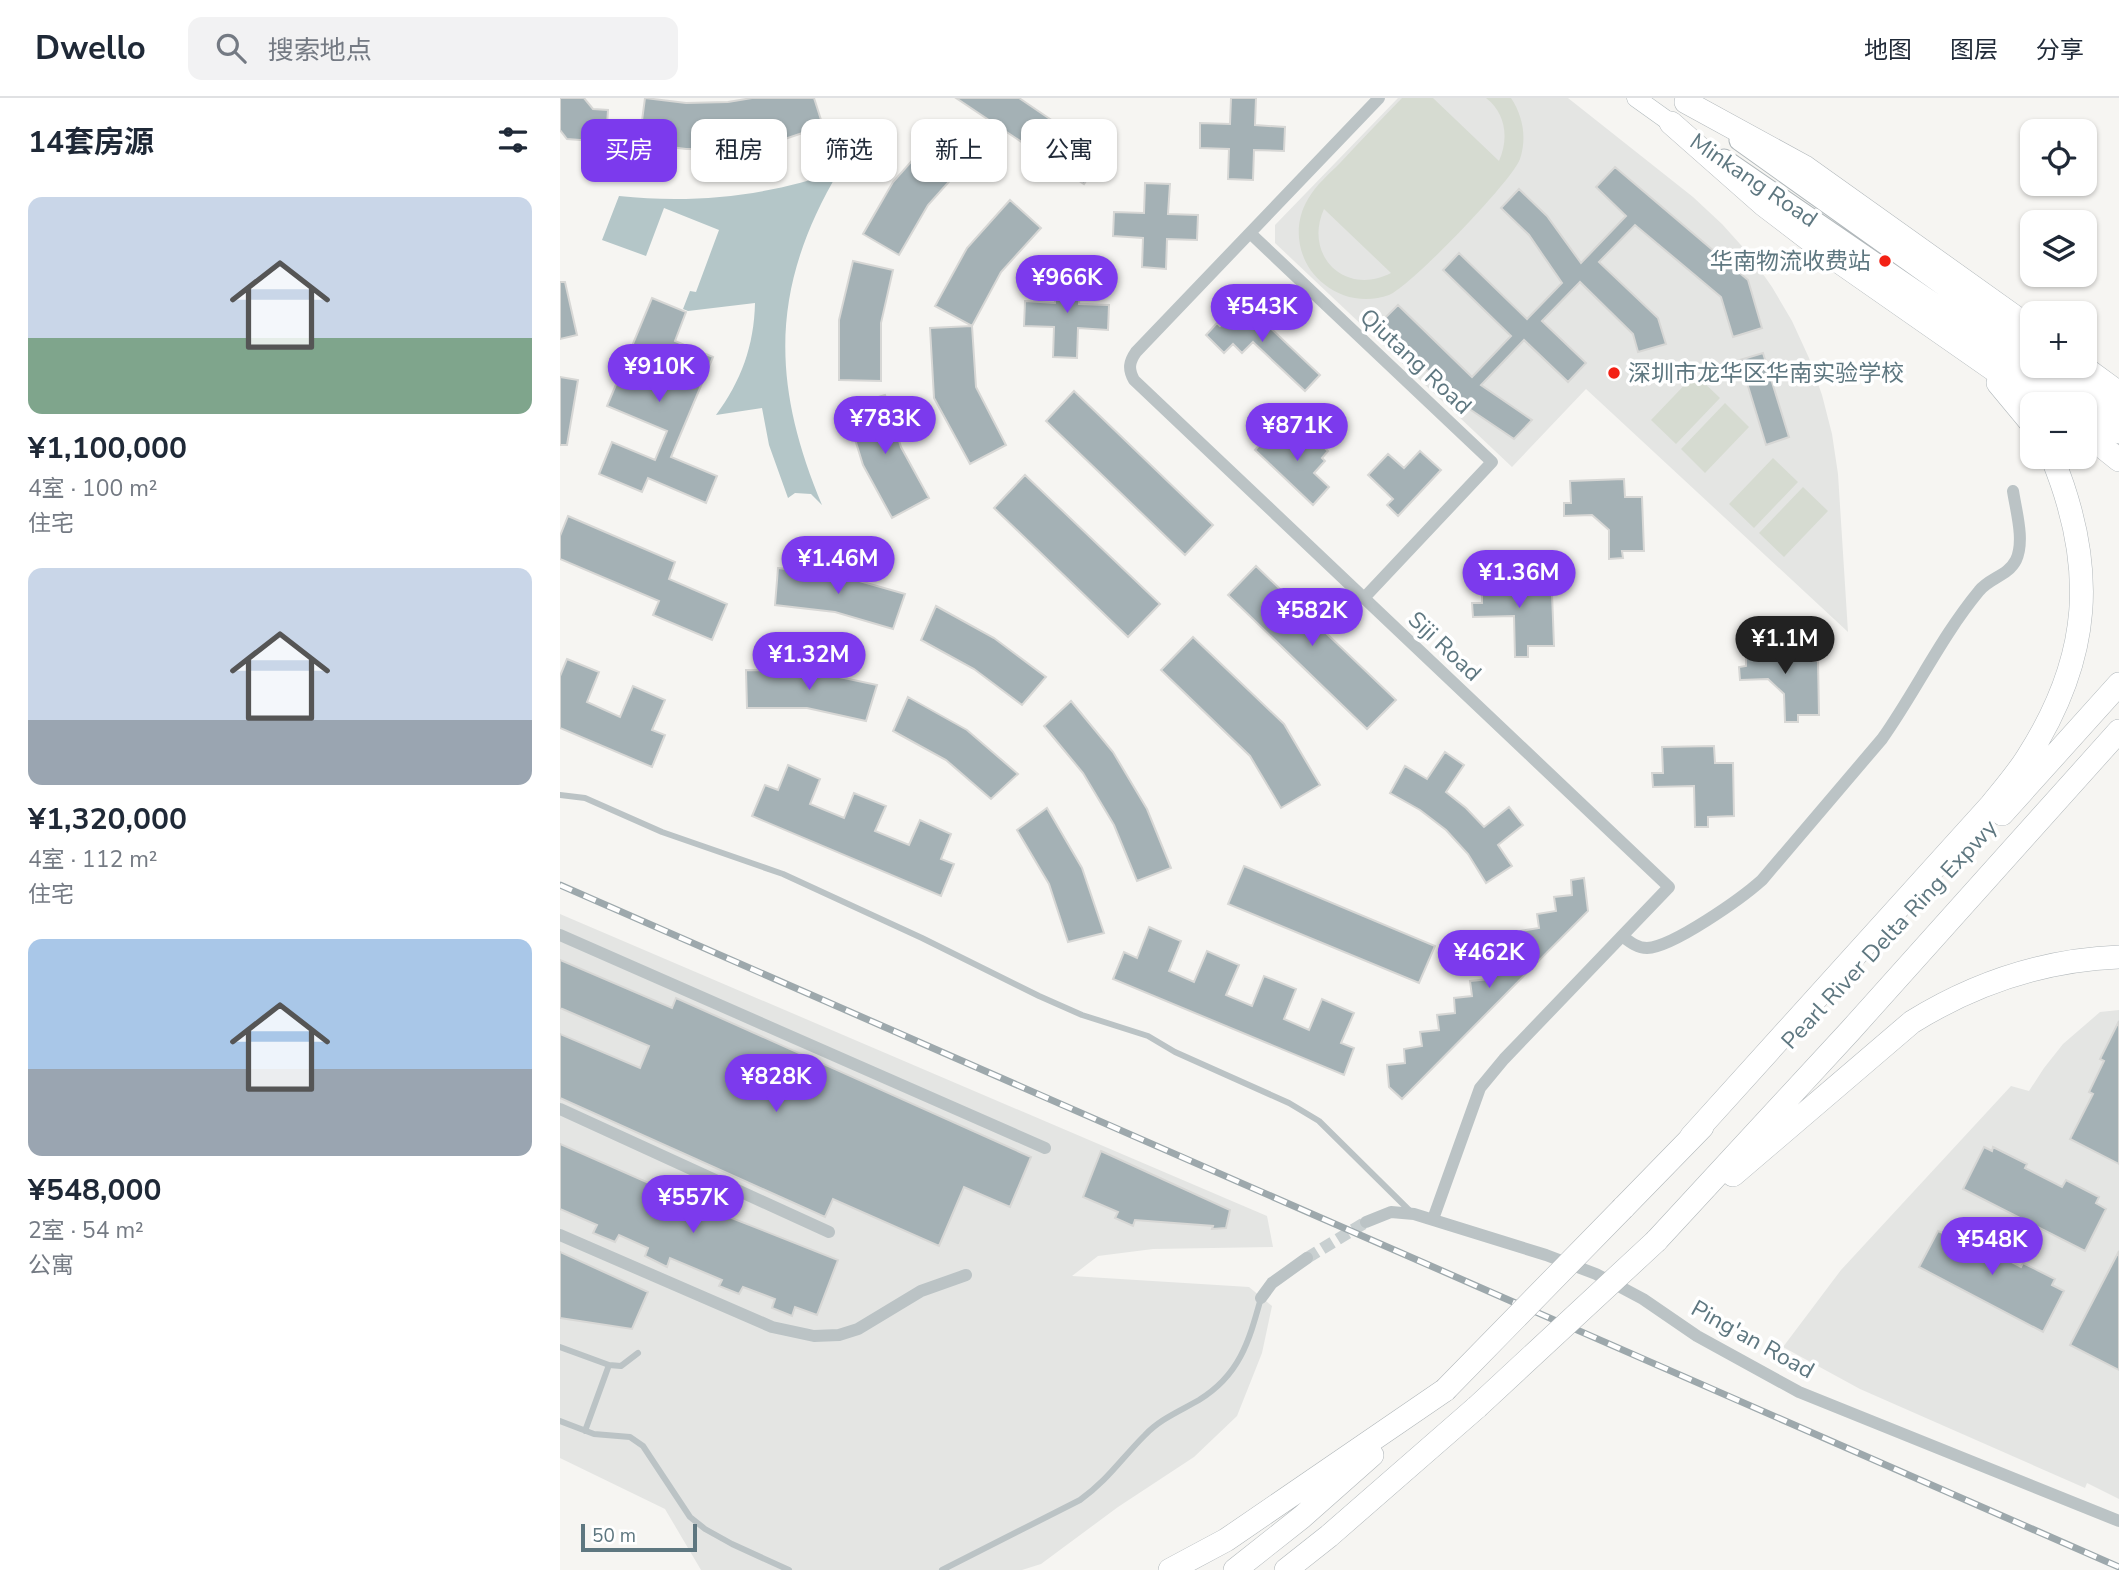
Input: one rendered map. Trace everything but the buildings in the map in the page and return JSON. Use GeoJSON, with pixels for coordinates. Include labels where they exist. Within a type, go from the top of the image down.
{"type":"FeatureCollection","features":[{"type":"Feature","properties":{"kind":"highway"},"geometry":{"type":"LineString","coordinates":[[1683,100],[1805,167],[2020,325]]}},
{"type":"Feature","properties":{"kind":"highway"},"geometry":{"type":"LineString","coordinates":[[1671,123],[1795,230],[2025,392]]}},
{"type":"Feature","properties":{"kind":"highway"},"geometry":{"type":"LineString","coordinates":[[1966,352],[2004,389],[2020,409]]}},
{"type":"Feature","properties":{"kind":"highway"},"geometry":{"type":"LineString","coordinates":[[2097,365],[2119,375]]}},
{"type":"Feature","properties":{"kind":"highway"},"geometry":{"type":"LineString","coordinates":[[2097,377],[2119,393]]}},
{"type":"Feature","properties":{"kind":"highway"},"geometry":{"type":"LineString","coordinates":[[2097,442],[2119,460]]}},
{"type":"Feature","properties":{"kind":"highway"},"geometry":{"type":"LineString","coordinates":[[1691,1137],[1991,805],[2026,760],[2054,712],[2072,667],[2081,620],[2082,564],[2075,522],[2056,469]]}},
{"type":"Feature","properties":{"kind":"highway","name":"Pearl River Delta Ring Expwy"},"geometry":{"type":"LineString","coordinates":[[1445,1390],[1691,1137],[1832,1002],[2119,684]]}},
{"type":"Feature","properties":{"kind":"highway","name":"Pearl River Delta Ring Expwy"},"geometry":{"type":"LineString","coordinates":[[1656,1241],[1850,1031],[2119,731]]}},
{"type":"Feature","properties":{"kind":"highway"},"geometry":{"type":"LineString","coordinates":[[1286,1570],[1477,1407],[1656,1241],[1912,1022],[1962,994],[2020,973],[2074,961],[2119,957]]}},
{"type":"Feature","properties":{"kind":"highway"},"geometry":{"type":"LineString","coordinates":[[1170,1570],[1226,1540],[1445,1390]]}},
{"type":"Feature","properties":{"kind":"highway"},"geometry":{"type":"LineString","coordinates":[[1235,1570],[1302,1517],[1445,1390]]}},
{"type":"Feature","properties":{"kind":"main road","name":"Minkang Road"},"geometry":{"type":"LineString","coordinates":[[1636,98],[2062,392]]}},
{"type":"Feature","properties":{"kind":"main road"},"geometry":{"type":"LineString","coordinates":[[2073,378],[2119,412]]}},
{"type":"Feature","properties":{"kind":"main road","name":"Minkang Road"},"geometry":{"type":"LineString","coordinates":[[2097,417],[2119,433]]}},
{"type":"Feature","properties":{"kind":"street","name":"Siji Road"},"geometry":{"type":"LineString","coordinates":[[1379,98],[1136,352],[1130,373],[1134,380],[1669,887],[1622,936]]}},
{"type":"Feature","properties":{"kind":"street","name":"Qiutang Road"},"geometry":{"type":"LineString","coordinates":[[1250,233],[1492,462],[1364,598]]}},
{"type":"Feature","properties":{"kind":"street"},"geometry":{"type":"LineString","coordinates":[[1433,1219],[1480,1088],[1504,1059],[1622,936],[1638,947],[1649,948],[1700,924],[1747,894],[1762,880],[1882,739],[1951,628],[1981,588],[2010,568],[2017,559],[2019,534],[2013,491]]}},
{"type":"Feature","properties":{"kind":"street"},"geometry":{"type":"LineString","coordinates":[[560,935],[1045,1148]]}},
{"type":"Feature","properties":{"kind":"street"},"geometry":{"type":"LineString","coordinates":[[560,1108],[829,1232]]}},
{"type":"Feature","properties":{"kind":"street","name":"Ping'an Road"},"geometry":{"type":"LineString","coordinates":[[1366,1222],[1391,1212],[1414,1214],[1546,1255],[1596,1274],[1643,1299],[1697,1336],[1799,1392],[2119,1521]]}},
{"type":"Feature","properties":{"kind":"street"},"geometry":{"type":"LineString","coordinates":[[560,1235],[772,1327],[814,1336],[839,1335],[858,1329],[921,1291],[966,1275]]}},
{"type":"Feature","properties":{"kind":"street"},"geometry":{"type":"LineString","coordinates":[[1261,1298],[1272,1283],[1307,1258]]}},
{"type":"Feature","properties":{"kind":"lane"},"geometry":{"type":"LineString","coordinates":[[560,795],[585,798],[662,832],[783,874],[1050,1001],[1082,1015],[1148,1035],[1175,1052],[1289,1102],[1319,1121],[1414,1214]]}},
{"type":"Feature","properties":{"kind":"lane"},"geometry":{"type":"LineString","coordinates":[[942,1570],[1080,1500],[1101,1485],[1145,1434],[1164,1419],[1213,1391],[1242,1358],[1261,1298]]}},
{"type":"Feature","properties":{"kind":"lane"},"geometry":{"type":"LineString","coordinates":[[560,1347],[609,1365],[621,1366],[638,1353]]}},
{"type":"Feature","properties":{"kind":"lane"},"geometry":{"type":"LineString","coordinates":[[585,1431],[609,1365]]}},
{"type":"Feature","properties":{"kind":"lane"},"geometry":{"type":"LineString","coordinates":[[560,1421],[594,1434],[629,1437],[643,1446],[690,1517],[732,1545],[789,1570]]}},
{"type":"Feature","properties":{"kind":"shaded area","name":"深圳市龙华区华南实验学校"},"geometry":{"type":"Polygon","coordinates":[[[1398,98],[1568,98],[1693,197],[1749,254],[1792,321],[1822,395],[1838,474],[1848,632],[1586,389],[1512,467],[1275,243],[1275,225],[1398,98]]]}},
{"type":"Feature","properties":{"kind":"shaded area"},"geometry":{"type":"Polygon","coordinates":[[[1402,98],[1433,98],[1499,161],[1504,144],[1504,127],[1498,111],[1486,98],[1511,98],[1523,127],[1520,159],[1513,171],[1460,232],[1401,287],[1389,295],[1372,299],[1347,296],[1324,284],[1308,266],[1303,256],[1299,233],[1303,210],[1315,189],[1402,98]],[[1324,209],[1319,226],[1319,242],[1332,267],[1358,280],[1374,279],[1391,273],[1324,209]]]}},
{"type":"Feature","properties":{"kind":"shaded area"},"geometry":{"type":"Polygon","coordinates":[[[804,182],[833,182],[816,214],[800,255],[790,295],[786,336],[787,376],[793,418],[822,505],[811,494],[795,493],[788,498],[769,445],[762,408],[716,415],[739,376],[749,348],[755,303],[688,311],[683,309],[690,291],[696,292],[719,230],[664,208],[646,256],[602,240],[619,196],[703,198],[804,182]]]}},
{"type":"Feature","properties":{"kind":"shaded area"},"geometry":{"type":"Polygon","coordinates":[[[1695,374],[1720,398],[1676,444],[1651,420],[1695,374]]]}},
{"type":"Feature","properties":{"kind":"shaded area"},"geometry":{"type":"Polygon","coordinates":[[[1725,403],[1749,427],[1705,473],[1681,449],[1725,403]]]}},
{"type":"Feature","properties":{"kind":"shaded area"},"geometry":{"type":"Polygon","coordinates":[[[1773,458],[1798,482],[1754,528],[1729,504],[1773,458]]]}},
{"type":"Feature","properties":{"kind":"shaded area"},"geometry":{"type":"Polygon","coordinates":[[[1803,487],[1828,511],[1784,557],[1759,533],[1803,487]]]}},
{"type":"Feature","properties":{"kind":"shaded area"},"geometry":{"type":"Polygon","coordinates":[[[560,914],[1267,1216],[1273,1247],[1153,1249],[1098,1256],[1072,1276],[1249,1287],[1272,1306],[1262,1353],[1237,1416],[1194,1457],[1118,1507],[1041,1564],[1022,1570],[701,1570],[665,1509],[560,1458],[560,914]]]}},
{"type":"Feature","properties":{"kind":"shaded area"},"geometry":{"type":"Polygon","coordinates":[[[2119,1010],[2119,1499],[2087,1483],[2085,1488],[1860,1389],[1783,1347],[1841,1270],[2011,1086],[2029,1091],[2063,1044],[2100,1012],[2119,1010]]]}},
{"type":"Feature","properties":{"kind":"tunnel"},"geometry":{"type":"LineString","coordinates":[[1307,1258],[1366,1222]]}},
{"type":"Feature","properties":{"kind":"railway"},"geometry":{"type":"LineString","coordinates":[[560,885],[2119,1567]]}},
{"type":"Feature","properties":{"kind":"place","name":"华南物流收费站"},"geometry":{"type":"Point","coordinates":[1885,261]}},
{"type":"Feature","properties":{"kind":"place","name":"深圳市龙华区华南实验学校"},"geometry":{"type":"Point","coordinates":[1614,373]}}]}
